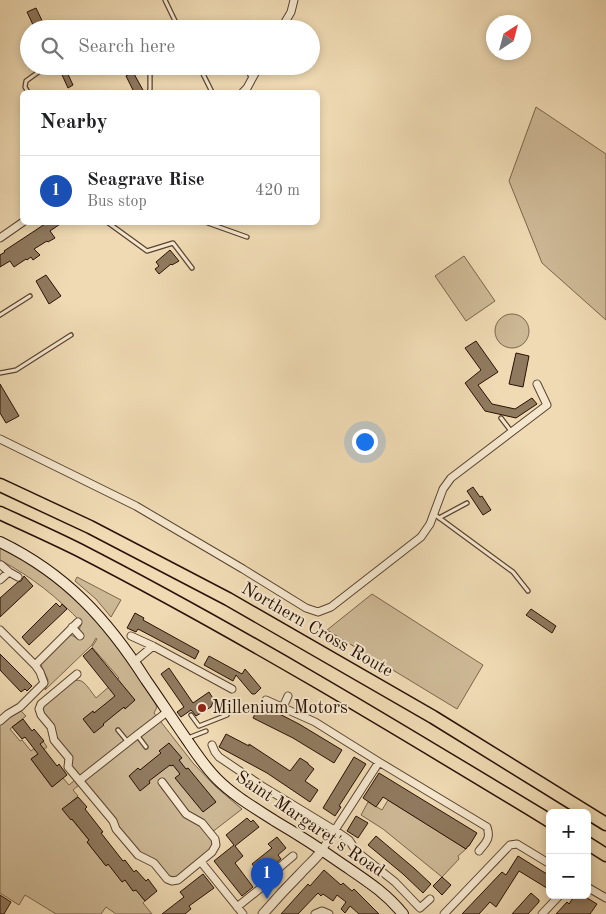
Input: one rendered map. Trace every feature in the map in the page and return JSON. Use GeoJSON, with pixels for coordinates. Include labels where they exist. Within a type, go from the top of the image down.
{"type":"FeatureCollection","features":[{"type":"Feature","properties":{"kind":"highway","name":"Northern Cross Route"},"geometry":{"type":"LineString","coordinates":[[0,485],[90,527],[228,599],[433,716],[606,824]]}},
{"type":"Feature","properties":{"kind":"highway"},"geometry":{"type":"LineString","coordinates":[[0,513],[77,549],[212,621],[546,819]]}},
{"type":"Feature","properties":{"kind":"highway"},"geometry":{"type":"LineString","coordinates":[[591,846],[606,855]]}},
{"type":"Feature","properties":{"kind":"main road","name":"Saint Margaret's Road"},"geometry":{"type":"LineString","coordinates":[[0,542],[23,552],[74,590],[104,621],[118,638],[186,739],[216,778],[250,805],[375,886],[403,914]]}},
{"type":"Feature","properties":{"kind":"street"},"geometry":{"type":"LineString","coordinates":[[286,20],[294,0]]}},
{"type":"Feature","properties":{"kind":"street"},"geometry":{"type":"LineString","coordinates":[[245,90],[254,75]]}},
{"type":"Feature","properties":{"kind":"street"},"geometry":{"type":"LineString","coordinates":[[0,238],[20,224]]}},
{"type":"Feature","properties":{"kind":"street"},"geometry":{"type":"LineString","coordinates":[[0,439],[136,506],[306,608],[318,612],[331,607],[421,538],[436,516],[443,489],[451,478],[547,405],[538,384]]}},
{"type":"Feature","properties":{"kind":"street"},"geometry":{"type":"LineString","coordinates":[[1,565],[18,577]]}},
{"type":"Feature","properties":{"kind":"street"},"geometry":{"type":"LineString","coordinates":[[0,580],[9,572]]}},
{"type":"Feature","properties":{"kind":"street"},"geometry":{"type":"LineString","coordinates":[[35,665],[78,622]]}},
{"type":"Feature","properties":{"kind":"street"},"geometry":{"type":"LineString","coordinates":[[72,627],[80,636]]}},
{"type":"Feature","properties":{"kind":"street"},"geometry":{"type":"LineString","coordinates":[[0,721],[20,707],[44,683],[35,665],[1,632]]}},
{"type":"Feature","properties":{"kind":"street"},"geometry":{"type":"LineString","coordinates":[[9,640],[16,634]]}},
{"type":"Feature","properties":{"kind":"street"},"geometry":{"type":"LineString","coordinates":[[131,636],[154,646],[232,689]]}},
{"type":"Feature","properties":{"kind":"street"},"geometry":{"type":"LineString","coordinates":[[134,662],[154,646]]}},
{"type":"Feature","properties":{"kind":"street"},"geometry":{"type":"LineString","coordinates":[[77,674],[41,704],[39,709],[41,715],[51,727],[54,740],[69,758],[68,767],[113,821],[116,829],[138,855],[154,863],[166,879],[172,882],[178,880],[201,862],[212,852],[216,845],[215,839],[202,823],[186,814],[162,782]]}},
{"type":"Feature","properties":{"kind":"street"},"geometry":{"type":"LineString","coordinates":[[283,707],[288,696]]}},
{"type":"Feature","properties":{"kind":"street"},"geometry":{"type":"LineString","coordinates":[[266,700],[315,722],[487,827],[489,834],[487,841],[478,851]]}},
{"type":"Feature","properties":{"kind":"street"},"geometry":{"type":"LineString","coordinates":[[80,780],[167,712]]}},
{"type":"Feature","properties":{"kind":"street"},"geometry":{"type":"LineString","coordinates":[[212,745],[219,757],[349,840],[356,852],[395,882],[420,908],[430,899]]}},
{"type":"Feature","properties":{"kind":"street"},"geometry":{"type":"LineString","coordinates":[[263,914],[282,892],[317,858],[379,762]]}},
{"type":"Feature","properties":{"kind":"street"},"geometry":{"type":"LineString","coordinates":[[444,914],[510,845],[517,844],[546,862]]}},
{"type":"Feature","properties":{"kind":"street"},"geometry":{"type":"LineString","coordinates":[[237,907],[267,882],[274,872],[293,856]]}},
{"type":"Feature","properties":{"kind":"street"},"geometry":{"type":"LineString","coordinates":[[201,862],[243,914]]}},
{"type":"Feature","properties":{"kind":"street"},"geometry":{"type":"LineString","coordinates":[[591,889],[606,898]]}},
{"type":"Feature","properties":{"kind":"street"},"geometry":{"type":"LineString","coordinates":[[542,914],[556,899]]}},
{"type":"Feature","properties":{"kind":"street"},"geometry":{"type":"LineString","coordinates":[[315,914],[322,911],[329,914]]}},
{"type":"Feature","properties":{"kind":"lane"},"geometry":{"type":"LineString","coordinates":[[165,0],[175,20]]}},
{"type":"Feature","properties":{"kind":"lane"},"geometry":{"type":"LineString","coordinates":[[27,90],[25,86],[26,81],[34,75]]}},
{"type":"Feature","properties":{"kind":"lane"},"geometry":{"type":"LineString","coordinates":[[150,75],[150,90]]}},
{"type":"Feature","properties":{"kind":"lane"},"geometry":{"type":"LineString","coordinates":[[204,75],[211,90]]}},
{"type":"Feature","properties":{"kind":"lane"},"geometry":{"type":"LineString","coordinates":[[250,75],[252,79]]}},
{"type":"Feature","properties":{"kind":"lane"},"geometry":{"type":"LineString","coordinates":[[111,225],[147,251],[173,243],[192,268]]}},
{"type":"Feature","properties":{"kind":"lane"},"geometry":{"type":"LineString","coordinates":[[214,225],[247,238]]}},
{"type":"Feature","properties":{"kind":"lane"},"geometry":{"type":"LineString","coordinates":[[0,315],[30,296]]}},
{"type":"Feature","properties":{"kind":"lane"},"geometry":{"type":"LineString","coordinates":[[0,373],[16,370],[71,334]]}},
{"type":"Feature","properties":{"kind":"lane"},"geometry":{"type":"LineString","coordinates":[[501,418],[512,432]]}},
{"type":"Feature","properties":{"kind":"lane"},"geometry":{"type":"LineString","coordinates":[[436,516],[467,503]]}},
{"type":"Feature","properties":{"kind":"lane"},"geometry":{"type":"LineString","coordinates":[[436,516],[513,572],[528,591]]}},
{"type":"Feature","properties":{"kind":"lane"},"geometry":{"type":"LineString","coordinates":[[191,715],[199,726]]}},
{"type":"Feature","properties":{"kind":"lane"},"geometry":{"type":"LineString","coordinates":[[199,726],[227,716]]}},
{"type":"Feature","properties":{"kind":"lane"},"geometry":{"type":"LineString","coordinates":[[197,734],[199,726]]}},
{"type":"Feature","properties":{"kind":"lane"},"geometry":{"type":"LineString","coordinates":[[118,730],[128,742]]}},
{"type":"Feature","properties":{"kind":"lane"},"geometry":{"type":"LineString","coordinates":[[186,739],[206,731]]}},
{"type":"Feature","properties":{"kind":"lane"},"geometry":{"type":"LineString","coordinates":[[137,735],[146,747]]}},
{"type":"Feature","properties":{"kind":"shaded area"},"geometry":{"type":"Polygon","coordinates":[[[536,107],[606,154],[606,320],[542,263],[509,181],[536,107]]]}},
{"type":"Feature","properties":{"kind":"shaded area"},"geometry":{"type":"Polygon","coordinates":[[[464,256],[495,301],[466,321],[435,276],[464,256]]]}},
{"type":"Feature","properties":{"kind":"shaded area"},"geometry":{"type":"Polygon","coordinates":[[[512,314],[519,315],[524,319],[528,324],[528,338],[524,343],[519,347],[512,348],[505,347],[500,343],[496,338],[495,331],[496,324],[500,319],[505,315],[512,314]]]}},
{"type":"Feature","properties":{"kind":"shaded area"},"geometry":{"type":"Polygon","coordinates":[[[0,547],[53,579],[90,612],[121,651],[155,703],[157,707],[154,713],[193,763],[216,787],[242,809],[211,833],[216,845],[172,881],[154,863],[138,855],[69,766],[69,758],[54,739],[42,710],[43,703],[68,683],[78,680],[83,682],[96,698],[119,678],[92,647],[96,638],[92,645],[45,690],[48,680],[41,665],[42,662],[68,637],[71,635],[77,638],[82,623],[44,588],[0,560],[0,547]]]}},
{"type":"Feature","properties":{"kind":"shaded area"},"geometry":{"type":"Polygon","coordinates":[[[77,577],[121,600],[111,617],[96,599],[75,581],[77,577]]]}},
{"type":"Feature","properties":{"kind":"shaded area"},"geometry":{"type":"Polygon","coordinates":[[[372,594],[483,665],[457,709],[327,630],[372,594]]]}},
{"type":"Feature","properties":{"kind":"shaded area"},"geometry":{"type":"Polygon","coordinates":[[[19,709],[26,716],[10,729],[31,751],[43,741],[47,747],[31,759],[52,787],[63,778],[69,785],[75,780],[79,785],[73,790],[78,796],[63,809],[89,840],[87,842],[106,866],[109,864],[122,882],[125,880],[133,891],[136,890],[152,914],[116,914],[106,907],[101,914],[56,914],[25,895],[19,905],[0,893],[0,721],[19,709]]]}},
{"type":"Feature","properties":{"kind":"shaded area"},"geometry":{"type":"Polygon","coordinates":[[[388,800],[466,849],[458,856],[459,859],[442,877],[383,829],[361,815],[368,802],[382,810],[388,800]]]}},
{"type":"Feature","properties":{"kind":"building"},"geometry":{"type":"Polygon","coordinates":[[[36,8],[42,20],[31,20],[27,12],[36,8]]]}},
{"type":"Feature","properties":{"kind":"building"},"geometry":{"type":"Polygon","coordinates":[[[62,75],[68,75],[73,85],[68,88],[62,75]]]}},
{"type":"Feature","properties":{"kind":"building"},"geometry":{"type":"Polygon","coordinates":[[[135,75],[143,90],[133,90],[126,76],[135,75]]]}},
{"type":"Feature","properties":{"kind":"building"},"geometry":{"type":"Polygon","coordinates":[[[43,225],[59,225],[50,231],[55,238],[34,249],[40,255],[33,260],[31,257],[14,267],[10,261],[0,267],[0,255],[43,225]]]}},
{"type":"Feature","properties":{"kind":"building"},"geometry":{"type":"Polygon","coordinates":[[[170,250],[179,261],[171,264],[159,274],[155,269],[159,266],[156,262],[170,250]]]}},
{"type":"Feature","properties":{"kind":"building"},"geometry":{"type":"Polygon","coordinates":[[[46,275],[61,296],[49,304],[36,281],[46,275]]]}},
{"type":"Feature","properties":{"kind":"building"},"geometry":{"type":"Polygon","coordinates":[[[476,341],[498,372],[478,385],[492,404],[515,409],[532,398],[537,404],[516,418],[485,411],[465,383],[481,370],[465,348],[476,341]]]}},
{"type":"Feature","properties":{"kind":"building"},"geometry":{"type":"Polygon","coordinates":[[[516,353],[529,356],[523,387],[509,384],[516,353]]]}},
{"type":"Feature","properties":{"kind":"building"},"geometry":{"type":"Polygon","coordinates":[[[0,384],[19,416],[6,423],[0,413],[0,384]]]}},
{"type":"Feature","properties":{"kind":"building"},"geometry":{"type":"Polygon","coordinates":[[[473,487],[480,497],[482,496],[491,510],[483,515],[467,491],[473,487]]]}},
{"type":"Feature","properties":{"kind":"building"},"geometry":{"type":"Polygon","coordinates":[[[24,576],[33,586],[0,617],[0,598],[21,581],[24,576]]]}},
{"type":"Feature","properties":{"kind":"building"},"geometry":{"type":"Polygon","coordinates":[[[56,603],[60,607],[62,604],[67,609],[29,645],[22,637],[56,603]]]}},
{"type":"Feature","properties":{"kind":"building"},"geometry":{"type":"Polygon","coordinates":[[[531,609],[556,626],[552,633],[526,615],[531,609]]]}},
{"type":"Feature","properties":{"kind":"building"},"geometry":{"type":"Polygon","coordinates":[[[135,613],[144,618],[143,620],[199,651],[195,659],[138,629],[136,632],[127,628],[135,613]]]}},
{"type":"Feature","properties":{"kind":"building"},"geometry":{"type":"Polygon","coordinates":[[[92,648],[135,700],[94,733],[83,719],[93,711],[94,713],[115,696],[83,656],[92,648]]]}},
{"type":"Feature","properties":{"kind":"building"},"geometry":{"type":"Polygon","coordinates":[[[0,654],[32,686],[27,691],[25,689],[21,692],[0,670],[0,654]]]}},
{"type":"Feature","properties":{"kind":"building"},"geometry":{"type":"Polygon","coordinates":[[[209,656],[242,674],[245,669],[261,688],[255,694],[252,694],[236,675],[233,681],[204,665],[209,656]]]}},
{"type":"Feature","properties":{"kind":"building"},"geometry":{"type":"Polygon","coordinates":[[[169,668],[193,703],[209,692],[214,700],[211,707],[196,716],[191,710],[181,717],[177,712],[184,707],[161,674],[169,668]]]}},
{"type":"Feature","properties":{"kind":"building"},"geometry":{"type":"Polygon","coordinates":[[[260,704],[299,724],[342,750],[334,763],[293,738],[253,718],[260,704]]]}},
{"type":"Feature","properties":{"kind":"building"},"geometry":{"type":"Polygon","coordinates":[[[23,719],[32,731],[34,729],[44,741],[40,744],[57,766],[59,764],[67,775],[52,787],[31,759],[38,754],[25,737],[22,739],[12,727],[23,719]]]}},
{"type":"Feature","properties":{"kind":"building"},"geometry":{"type":"Polygon","coordinates":[[[226,734],[249,746],[249,744],[290,771],[300,758],[308,763],[314,769],[305,781],[318,790],[310,802],[267,773],[219,747],[226,734]]]}},
{"type":"Feature","properties":{"kind":"building"},"geometry":{"type":"Polygon","coordinates":[[[169,743],[182,758],[179,760],[186,769],[188,768],[216,802],[203,812],[175,778],[180,774],[173,765],[170,765],[149,781],[150,783],[140,791],[129,776],[138,768],[140,770],[161,753],[159,751],[169,743]]]}},
{"type":"Feature","properties":{"kind":"building"},"geometry":{"type":"Polygon","coordinates":[[[354,757],[366,764],[339,806],[341,807],[335,816],[323,808],[354,757]]]}},
{"type":"Feature","properties":{"kind":"building"},"geometry":{"type":"Polygon","coordinates":[[[379,773],[477,833],[469,846],[466,849],[383,797],[376,807],[363,798],[379,773]]]}},
{"type":"Feature","properties":{"kind":"building"},"geometry":{"type":"Polygon","coordinates":[[[78,797],[87,807],[85,809],[103,832],[101,833],[123,861],[125,860],[134,872],[136,870],[146,881],[148,879],[157,891],[145,901],[136,890],[133,891],[125,880],[122,882],[108,864],[106,866],[87,842],[89,840],[62,809],[78,797]]]}},
{"type":"Feature","properties":{"kind":"building"},"geometry":{"type":"Polygon","coordinates":[[[356,816],[368,823],[358,838],[347,831],[356,816]]]}},
{"type":"Feature","properties":{"kind":"building"},"geometry":{"type":"Polygon","coordinates":[[[247,818],[251,822],[253,820],[259,827],[235,846],[243,856],[235,863],[253,887],[242,896],[214,861],[234,845],[226,835],[247,818]]]}},
{"type":"Feature","properties":{"kind":"building"},"geometry":{"type":"Polygon","coordinates":[[[376,836],[431,884],[423,893],[368,845],[376,836]]]}},
{"type":"Feature","properties":{"kind":"building"},"geometry":{"type":"Polygon","coordinates":[[[277,837],[286,848],[278,855],[281,859],[261,875],[252,864],[272,848],[268,844],[277,837]]]}},
{"type":"Feature","properties":{"kind":"building"},"geometry":{"type":"Polygon","coordinates":[[[518,856],[546,874],[546,888],[519,871],[496,907],[490,902],[479,914],[462,914],[502,872],[506,875],[518,856]]]}},
{"type":"Feature","properties":{"kind":"building"},"geometry":{"type":"Polygon","coordinates":[[[324,870],[341,885],[343,883],[352,891],[354,889],[379,914],[359,914],[350,906],[345,913],[341,909],[346,902],[337,895],[333,901],[318,893],[298,914],[281,914],[308,884],[310,886],[324,870]]]}},
{"type":"Feature","properties":{"kind":"building"},"geometry":{"type":"Polygon","coordinates":[[[203,874],[214,888],[189,906],[191,909],[185,914],[162,914],[184,897],[180,892],[203,874]]]}},
{"type":"Feature","properties":{"kind":"building"},"geometry":{"type":"Polygon","coordinates":[[[442,877],[451,885],[442,895],[433,886],[442,877]]]}},
{"type":"Feature","properties":{"kind":"building"},"geometry":{"type":"Polygon","coordinates":[[[531,893],[539,902],[528,914],[512,914],[531,893]]]}},
{"type":"Feature","properties":{"kind":"building"},"geometry":{"type":"Polygon","coordinates":[[[0,895],[11,902],[4,914],[0,914],[0,895]]]}},
{"type":"Feature","properties":{"kind":"building"},"geometry":{"type":"Polygon","coordinates":[[[572,899],[589,899],[597,904],[590,914],[556,914],[567,902],[569,904],[572,899]]]}},
{"type":"Feature","properties":{"kind":"place","name":"Millenium Motors"},"geometry":{"type":"Point","coordinates":[202,708]}},
{"type":"Feature","properties":{"kind":"place","name":"Seagrave Rise"},"geometry":{"type":"Point","coordinates":[267,899]}}]}
